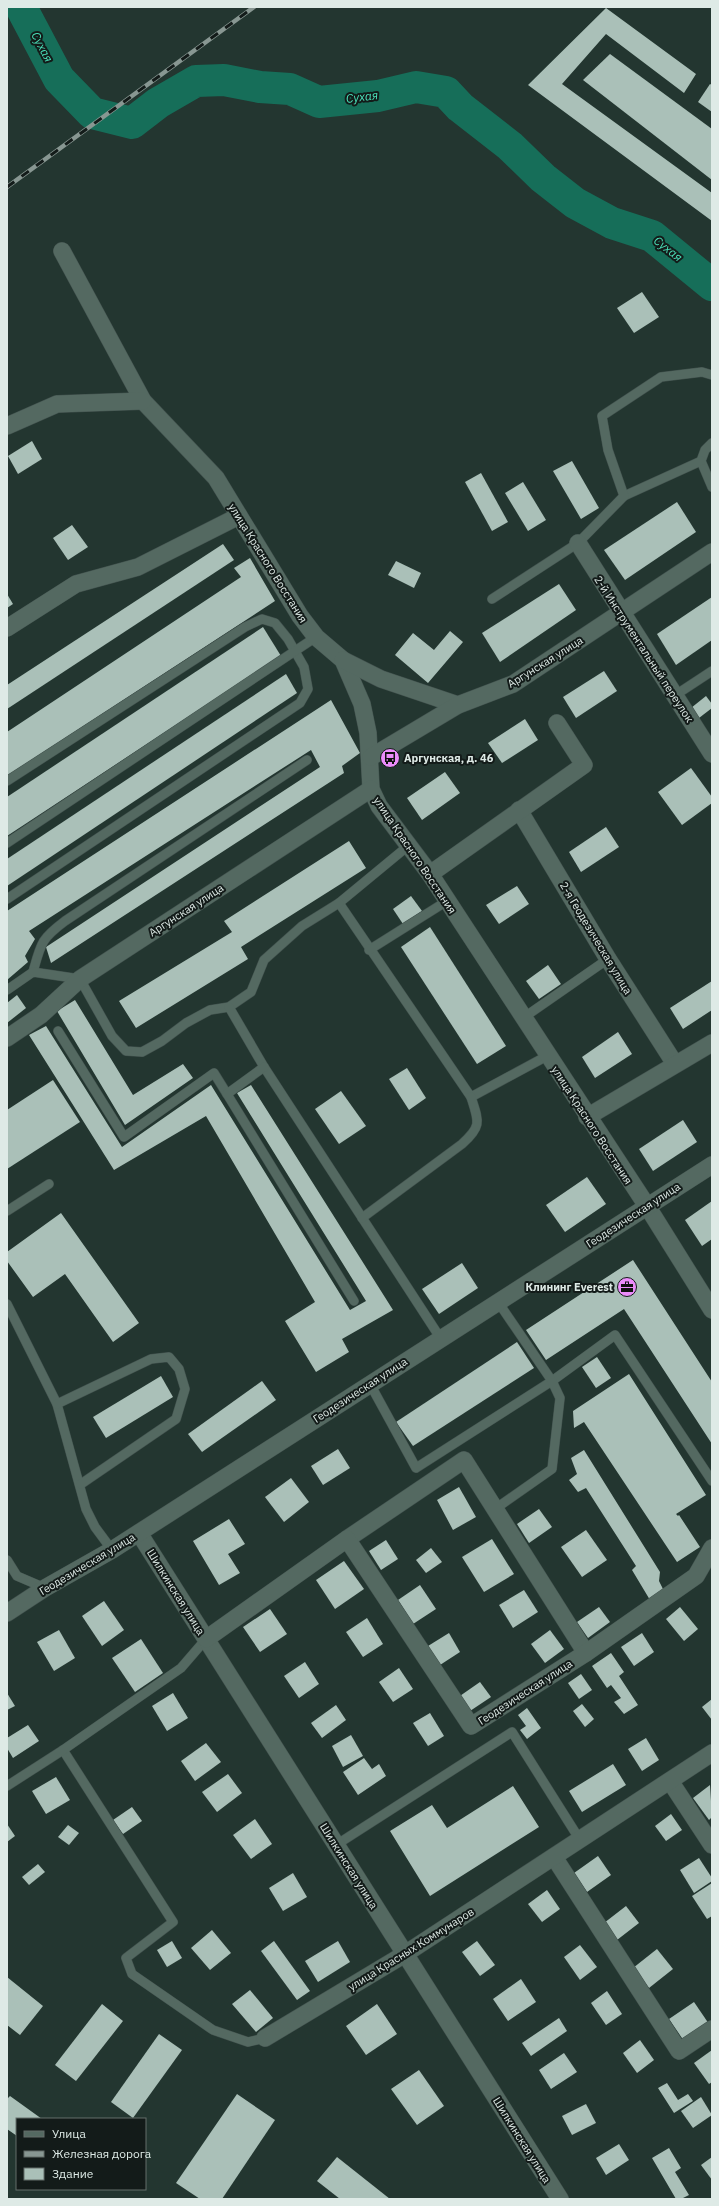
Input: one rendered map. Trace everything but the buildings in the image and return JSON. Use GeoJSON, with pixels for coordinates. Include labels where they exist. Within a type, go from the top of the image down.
{"type":"FeatureCollection","features":[{"type":"Feature","properties":{"kind":"street","name":"улица Красного Восстания"},"geometry":{"type":"LineString","coordinates":[[62,251],[143,401],[216,478],[300,616],[316,637],[343,660],[362,704],[371,757],[371,789],[380,806],[430,874],[547,1056],[647,1206],[712,1310]]}},
{"type":"Feature","properties":{"kind":"street"},"geometry":{"type":"LineString","coordinates":[[7,426],[57,404],[143,401]]}},
{"type":"Feature","properties":{"kind":"street"},"geometry":{"type":"LineString","coordinates":[[7,628],[76,584],[138,567],[239,516]]}},
{"type":"Feature","properties":{"kind":"street","name":"2-й Инструментальный переулок"},"geometry":{"type":"LineString","coordinates":[[578,543],[621,613],[712,754]]}},
{"type":"Feature","properties":{"kind":"street","name":"Аргунская улица"},"geometry":{"type":"LineString","coordinates":[[371,757],[458,705],[513,684],[712,552]]}},
{"type":"Feature","properties":{"kind":"street"},"geometry":{"type":"LineString","coordinates":[[343,660],[381,678],[458,705]]}},
{"type":"Feature","properties":{"kind":"street"},"geometry":{"type":"LineString","coordinates":[[430,874],[584,765],[557,723]]}},
{"type":"Feature","properties":{"kind":"street","name":"Аргунская улица"},"geometry":{"type":"LineString","coordinates":[[7,1038],[41,1015],[80,978],[371,789]]}},
{"type":"Feature","properties":{"kind":"street","name":"2-я Геодезическая улица"},"geometry":{"type":"LineString","coordinates":[[519,810],[608,959],[675,1064]]}},
{"type":"Feature","properties":{"kind":"street"},"geometry":{"type":"LineString","coordinates":[[587,1117],[712,1043]]}},
{"type":"Feature","properties":{"kind":"street","name":"Геодезическая улица"},"geometry":{"type":"LineString","coordinates":[[7,1613],[45,1588],[139,1533],[712,1164]]}},
{"type":"Feature","properties":{"kind":"street"},"geometry":{"type":"LineString","coordinates":[[206,1639],[347,1539],[464,1460],[586,1653]]}},
{"type":"Feature","properties":{"kind":"street","name":"Шилкинская улица"},"geometry":{"type":"LineString","coordinates":[[139,1533],[560,2199]]}},
{"type":"Feature","properties":{"kind":"street","name":"Геодезическая улица"},"geometry":{"type":"LineString","coordinates":[[347,1539],[471,1726],[586,1653],[696,1576],[712,1548]]}},
{"type":"Feature","properties":{"kind":"street","name":"улица Красных Коммунаров"},"geometry":{"type":"LineString","coordinates":[[265,2038],[405,1954],[712,1753]]}},
{"type":"Feature","properties":{"kind":"street"},"geometry":{"type":"LineString","coordinates":[[670,1781],[712,1845]]}},
{"type":"Feature","properties":{"kind":"street"},"geometry":{"type":"LineString","coordinates":[[554,1857],[679,2051],[712,2029]]}},
{"type":"Feature","properties":{"kind":"lane"},"geometry":{"type":"LineString","coordinates":[[624,496],[608,450],[602,416],[661,377],[702,372],[712,375]]}},
{"type":"Feature","properties":{"kind":"lane"},"geometry":{"type":"LineString","coordinates":[[712,443],[705,450],[701,461],[712,487]]}},
{"type":"Feature","properties":{"kind":"lane"},"geometry":{"type":"LineString","coordinates":[[492,599],[578,543],[624,496],[701,461]]}},
{"type":"Feature","properties":{"kind":"lane"},"geometry":{"type":"LineString","coordinates":[[7,781],[245,626],[262,619],[275,623],[304,667],[308,689],[300,703],[7,899]]}},
{"type":"Feature","properties":{"kind":"lane"},"geometry":{"type":"LineString","coordinates":[[7,843],[316,637]]}},
{"type":"Feature","properties":{"kind":"lane"},"geometry":{"type":"LineString","coordinates":[[674,696],[712,671]]}},
{"type":"Feature","properties":{"kind":"lane"},"geometry":{"type":"LineString","coordinates":[[7,990],[33,972],[40,946],[47,934],[307,760]]}},
{"type":"Feature","properties":{"kind":"lane"},"geometry":{"type":"LineString","coordinates":[[33,972],[80,978],[112,1036],[126,1050],[142,1052],[162,1041],[186,1023],[210,1010],[229,1007],[251,992],[264,960],[302,926],[339,903],[408,846]]}},
{"type":"Feature","properties":{"kind":"lane"},"geometry":{"type":"LineString","coordinates":[[369,950],[447,901]]}},
{"type":"Feature","properties":{"kind":"lane"},"geometry":{"type":"LineString","coordinates":[[339,903],[369,950],[471,1097],[478,1119],[474,1133],[462,1144],[362,1218]]}},
{"type":"Feature","properties":{"kind":"lane"},"geometry":{"type":"LineString","coordinates":[[523,1018],[608,959]]}},
{"type":"Feature","properties":{"kind":"lane"},"geometry":{"type":"LineString","coordinates":[[229,1007],[264,1066],[441,1339]]}},
{"type":"Feature","properties":{"kind":"lane"},"geometry":{"type":"LineString","coordinates":[[58,1031],[124,1137],[214,1073],[354,1301]]}},
{"type":"Feature","properties":{"kind":"lane"},"geometry":{"type":"LineString","coordinates":[[471,1097],[547,1056]]}},
{"type":"Feature","properties":{"kind":"lane"},"geometry":{"type":"LineString","coordinates":[[227,1094],[264,1066]]}},
{"type":"Feature","properties":{"kind":"lane"},"geometry":{"type":"LineString","coordinates":[[7,1211],[49,1184]]}},
{"type":"Feature","properties":{"kind":"lane"},"geometry":{"type":"LineString","coordinates":[[495,1508],[552,1469],[560,1398],[552,1381],[498,1302]]}},
{"type":"Feature","properties":{"kind":"lane"},"geometry":{"type":"LineString","coordinates":[[7,1304],[57,1404],[81,1484],[86,1509],[95,1527],[112,1550]]}},
{"type":"Feature","properties":{"kind":"lane"},"geometry":{"type":"LineString","coordinates":[[370,1384],[416,1468],[552,1381],[615,1335],[712,1481]]}},
{"type":"Feature","properties":{"kind":"lane"},"geometry":{"type":"LineString","coordinates":[[57,1404],[151,1359],[169,1357],[179,1369],[185,1389],[176,1419],[81,1484]]}},
{"type":"Feature","properties":{"kind":"lane"},"geometry":{"type":"LineString","coordinates":[[7,1560],[17,1576],[45,1588]]}},
{"type":"Feature","properties":{"kind":"lane"},"geometry":{"type":"LineString","coordinates":[[7,1786],[63,1750],[181,1668],[206,1639]]}},
{"type":"Feature","properties":{"kind":"lane"},"geometry":{"type":"LineString","coordinates":[[336,1845],[512,1732],[580,1840]]}},
{"type":"Feature","properties":{"kind":"lane"},"geometry":{"type":"LineString","coordinates":[[63,1750],[173,1922],[126,1958],[132,1974],[213,2030],[248,2042],[265,2038]]}},
{"type":"Feature","properties":{"kind":"waterway","name":"Сухая"},"geometry":{"type":"LineString","coordinates":[[21,7],[59,79],[92,113],[132,123],[158,103],[196,81],[224,80],[260,87],[290,89],[319,102],[378,96],[416,87],[446,92],[460,107],[510,146],[543,178],[575,203],[612,223],[652,236],[712,285]]}},
{"type":"Feature","properties":{"kind":"railway"},"geometry":{"type":"LineString","coordinates":[[7,187],[254,7]]}},
{"type":"Feature","properties":{"kind":"place","name":"Аргунская, д. 46"},"geometry":{"type":"Point","coordinates":[390,758]}},
{"type":"Feature","properties":{"kind":"place","name":"Клининг Everest"},"geometry":{"type":"Point","coordinates":[627,1287]}}]}
